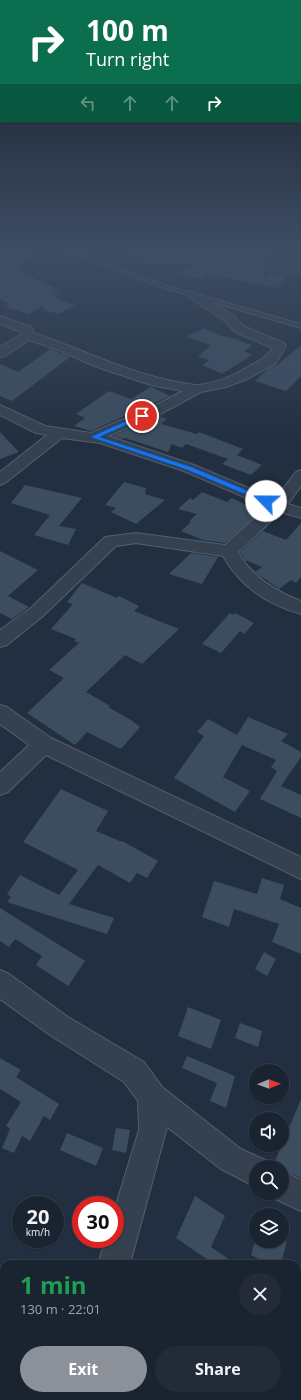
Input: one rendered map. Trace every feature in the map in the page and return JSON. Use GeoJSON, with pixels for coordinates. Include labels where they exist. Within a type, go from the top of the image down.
{"type":"FeatureCollection","features":[{"type":"Feature","properties":{"kind":"street"},"geometry":{"type":"LineString","coordinates":[[94,437],[157,410],[197,389],[221,384],[242,376],[271,360],[280,346],[239,329],[229,318],[223,314]]}},
{"type":"Feature","properties":{"kind":"street"},"geometry":{"type":"LineString","coordinates":[[0,320],[27,330],[28,335]]}},
{"type":"Feature","properties":{"kind":"street"},"geometry":{"type":"LineString","coordinates":[[28,335],[66,348],[99,363],[156,382],[197,389]]}},
{"type":"Feature","properties":{"kind":"street"},"geometry":{"type":"LineString","coordinates":[[0,353],[28,335]]}},
{"type":"Feature","properties":{"kind":"street"},"geometry":{"type":"LineString","coordinates":[[0,409],[41,430],[94,437],[189,468],[278,506],[301,513]]}},
{"type":"Feature","properties":{"kind":"street"},"geometry":{"type":"LineString","coordinates":[[0,480],[59,433]]}},
{"type":"Feature","properties":{"kind":"street"},"geometry":{"type":"LineString","coordinates":[[229,551],[278,506],[301,475]]}},
{"type":"Feature","properties":{"kind":"street"},"geometry":{"type":"LineString","coordinates":[[0,640],[37,612],[111,541],[136,538],[229,551]]}},
{"type":"Feature","properties":{"kind":"street"},"geometry":{"type":"LineString","coordinates":[[229,551],[238,568],[265,592],[276,599],[301,608]]}},
{"type":"Feature","properties":{"kind":"street"},"geometry":{"type":"LineString","coordinates":[[0,713],[44,744],[301,868]]}},
{"type":"Feature","properties":{"kind":"street"},"geometry":{"type":"LineString","coordinates":[[0,786],[44,744]]}},
{"type":"Feature","properties":{"kind":"street"},"geometry":{"type":"LineString","coordinates":[[0,983],[59,1026],[134,1072],[152,1097],[231,1159],[249,1168]]}},
{"type":"Feature","properties":{"kind":"street"},"geometry":{"type":"LineString","coordinates":[[115,1260],[153,1130],[152,1097]]}},
{"type":"Feature","properties":{"kind":"street"},"geometry":{"type":"LineString","coordinates":[[289,1190],[301,1196]]}},
{"type":"Feature","properties":{"kind":"lane"},"geometry":{"type":"LineString","coordinates":[[261,314],[301,326]]}},
{"type":"Feature","properties":{"kind":"building"},"geometry":{"type":"Polygon","coordinates":[[[204,328],[221,336],[238,339],[237,340],[252,345],[244,351],[252,355],[222,374],[202,365],[210,360],[198,357],[211,345],[186,337],[204,328]]]}},
{"type":"Feature","properties":{"kind":"building"},"geometry":{"type":"Polygon","coordinates":[[[301,345],[301,376],[286,391],[255,381],[269,368],[277,365],[301,345]]]}},
{"type":"Feature","properties":{"kind":"building"},"geometry":{"type":"Polygon","coordinates":[[[50,349],[70,357],[12,401],[0,396],[0,364],[18,372],[50,349]]]}},
{"type":"Feature","properties":{"kind":"building"},"geometry":{"type":"Polygon","coordinates":[[[151,387],[170,396],[91,431],[74,426],[85,418],[76,414],[109,391],[131,399],[151,387]]]}},
{"type":"Feature","properties":{"kind":"building"},"geometry":{"type":"Polygon","coordinates":[[[164,414],[160,417],[167,419],[161,424],[197,434],[199,432],[243,449],[237,455],[262,465],[251,475],[222,464],[228,459],[186,444],[182,448],[172,444],[168,452],[125,438],[123,439],[112,436],[164,414]]]}},
{"type":"Feature","properties":{"kind":"building"},"geometry":{"type":"Polygon","coordinates":[[[0,432],[19,452],[0,459],[0,432]]]}},
{"type":"Feature","properties":{"kind":"building"},"geometry":{"type":"Polygon","coordinates":[[[124,482],[146,488],[145,494],[165,500],[136,524],[111,512],[116,508],[105,505],[124,482]]]}},
{"type":"Feature","properties":{"kind":"building"},"geometry":{"type":"Polygon","coordinates":[[[25,485],[82,498],[59,526],[76,529],[68,545],[34,535],[50,515],[11,503],[25,485]]]}},
{"type":"Feature","properties":{"kind":"building"},"geometry":{"type":"Polygon","coordinates":[[[202,492],[227,502],[232,498],[260,512],[225,543],[203,540],[181,531],[197,514],[178,509],[190,498],[193,500],[202,492]]]}},
{"type":"Feature","properties":{"kind":"building"},"geometry":{"type":"Polygon","coordinates":[[[301,523],[301,577],[296,583],[291,580],[279,589],[255,572],[262,567],[245,560],[240,552],[263,531],[286,540],[301,523]]]}},
{"type":"Feature","properties":{"kind":"building"},"geometry":{"type":"Polygon","coordinates":[[[0,551],[38,570],[8,596],[29,607],[12,619],[0,613],[0,551]]]}},
{"type":"Feature","properties":{"kind":"building"},"geometry":{"type":"Polygon","coordinates":[[[191,553],[218,557],[202,584],[169,574],[191,553]]]}},
{"type":"Feature","properties":{"kind":"building"},"geometry":{"type":"Polygon","coordinates":[[[82,583],[117,598],[119,596],[139,606],[134,611],[179,629],[142,664],[125,655],[86,692],[110,706],[108,707],[140,727],[121,749],[87,732],[75,745],[27,713],[64,678],[49,670],[79,643],[74,641],[76,639],[51,629],[73,604],[67,602],[82,583]]]}},
{"type":"Feature","properties":{"kind":"building"},"geometry":{"type":"Polygon","coordinates":[[[230,613],[234,615],[235,613],[254,623],[244,634],[240,631],[221,653],[202,644],[230,613]]]}},
{"type":"Feature","properties":{"kind":"building"},"geometry":{"type":"Polygon","coordinates":[[[248,717],[288,734],[281,741],[301,752],[301,757],[281,786],[301,795],[301,818],[260,799],[277,771],[271,767],[276,760],[242,745],[223,777],[250,791],[235,812],[174,778],[204,736],[197,732],[208,719],[237,735],[248,717]]]}},
{"type":"Feature","properties":{"kind":"building"},"geometry":{"type":"Polygon","coordinates":[[[61,789],[108,811],[96,831],[122,841],[158,861],[147,878],[137,873],[130,883],[98,865],[69,904],[114,918],[107,934],[7,902],[11,897],[7,894],[20,875],[59,895],[78,870],[23,842],[61,789]]]}},
{"type":"Feature","properties":{"kind":"building"},"geometry":{"type":"Polygon","coordinates":[[[262,878],[284,885],[280,899],[301,908],[301,954],[272,942],[279,924],[234,909],[229,927],[202,917],[214,881],[257,894],[262,878]]]}},
{"type":"Feature","properties":{"kind":"building"},"geometry":{"type":"Polygon","coordinates":[[[0,908],[85,961],[68,986],[36,965],[42,956],[15,939],[9,947],[0,941],[0,908]]]}},
{"type":"Feature","properties":{"kind":"building"},"geometry":{"type":"Polygon","coordinates":[[[264,952],[276,959],[267,976],[255,969],[264,952]]]}},
{"type":"Feature","properties":{"kind":"building"},"geometry":{"type":"Polygon","coordinates":[[[188,1007],[221,1020],[211,1049],[178,1036],[188,1007]]]}},
{"type":"Feature","properties":{"kind":"building"},"geometry":{"type":"Polygon","coordinates":[[[240,1023],[262,1031],[258,1047],[235,1038],[240,1023]]]}},
{"type":"Feature","properties":{"kind":"building"},"geometry":{"type":"Polygon","coordinates":[[[187,1056],[235,1076],[226,1108],[210,1101],[217,1083],[182,1068],[187,1056]]]}},
{"type":"Feature","properties":{"kind":"building"},"geometry":{"type":"Polygon","coordinates":[[[0,1058],[21,1070],[16,1077],[59,1104],[50,1120],[44,1116],[30,1141],[22,1136],[14,1153],[2,1148],[10,1129],[6,1126],[21,1102],[0,1089],[0,1058]]]}},
{"type":"Feature","properties":{"kind":"building"},"geometry":{"type":"Polygon","coordinates":[[[301,1099],[301,1178],[289,1173],[289,1160],[276,1160],[279,1152],[289,1152],[289,1128],[301,1099]]]}},
{"type":"Feature","properties":{"kind":"building"},"geometry":{"type":"Polygon","coordinates":[[[116,1128],[130,1130],[126,1153],[112,1150],[116,1128]]]}},
{"type":"Feature","properties":{"kind":"building"},"geometry":{"type":"Polygon","coordinates":[[[67,1133],[103,1148],[96,1166],[60,1150],[67,1133]]]}},
{"type":"Feature","properties":{"kind":"building"},"geometry":{"type":"Polygon","coordinates":[[[195,1196],[225,1216],[211,1247],[230,1260],[208,1260],[176,1238],[195,1196]]]}},
{"type":"Feature","properties":{"kind":"building"},"geometry":{"type":"Polygon","coordinates":[[[253,1248],[285,1248],[282,1260],[260,1260],[251,1255],[253,1248]]]}},
{"type":"Feature","properties":{"kind":"route"},"geometry":{"type":"LineString","coordinates":[[142,416],[94,437],[189,468],[266,501]]}}]}
